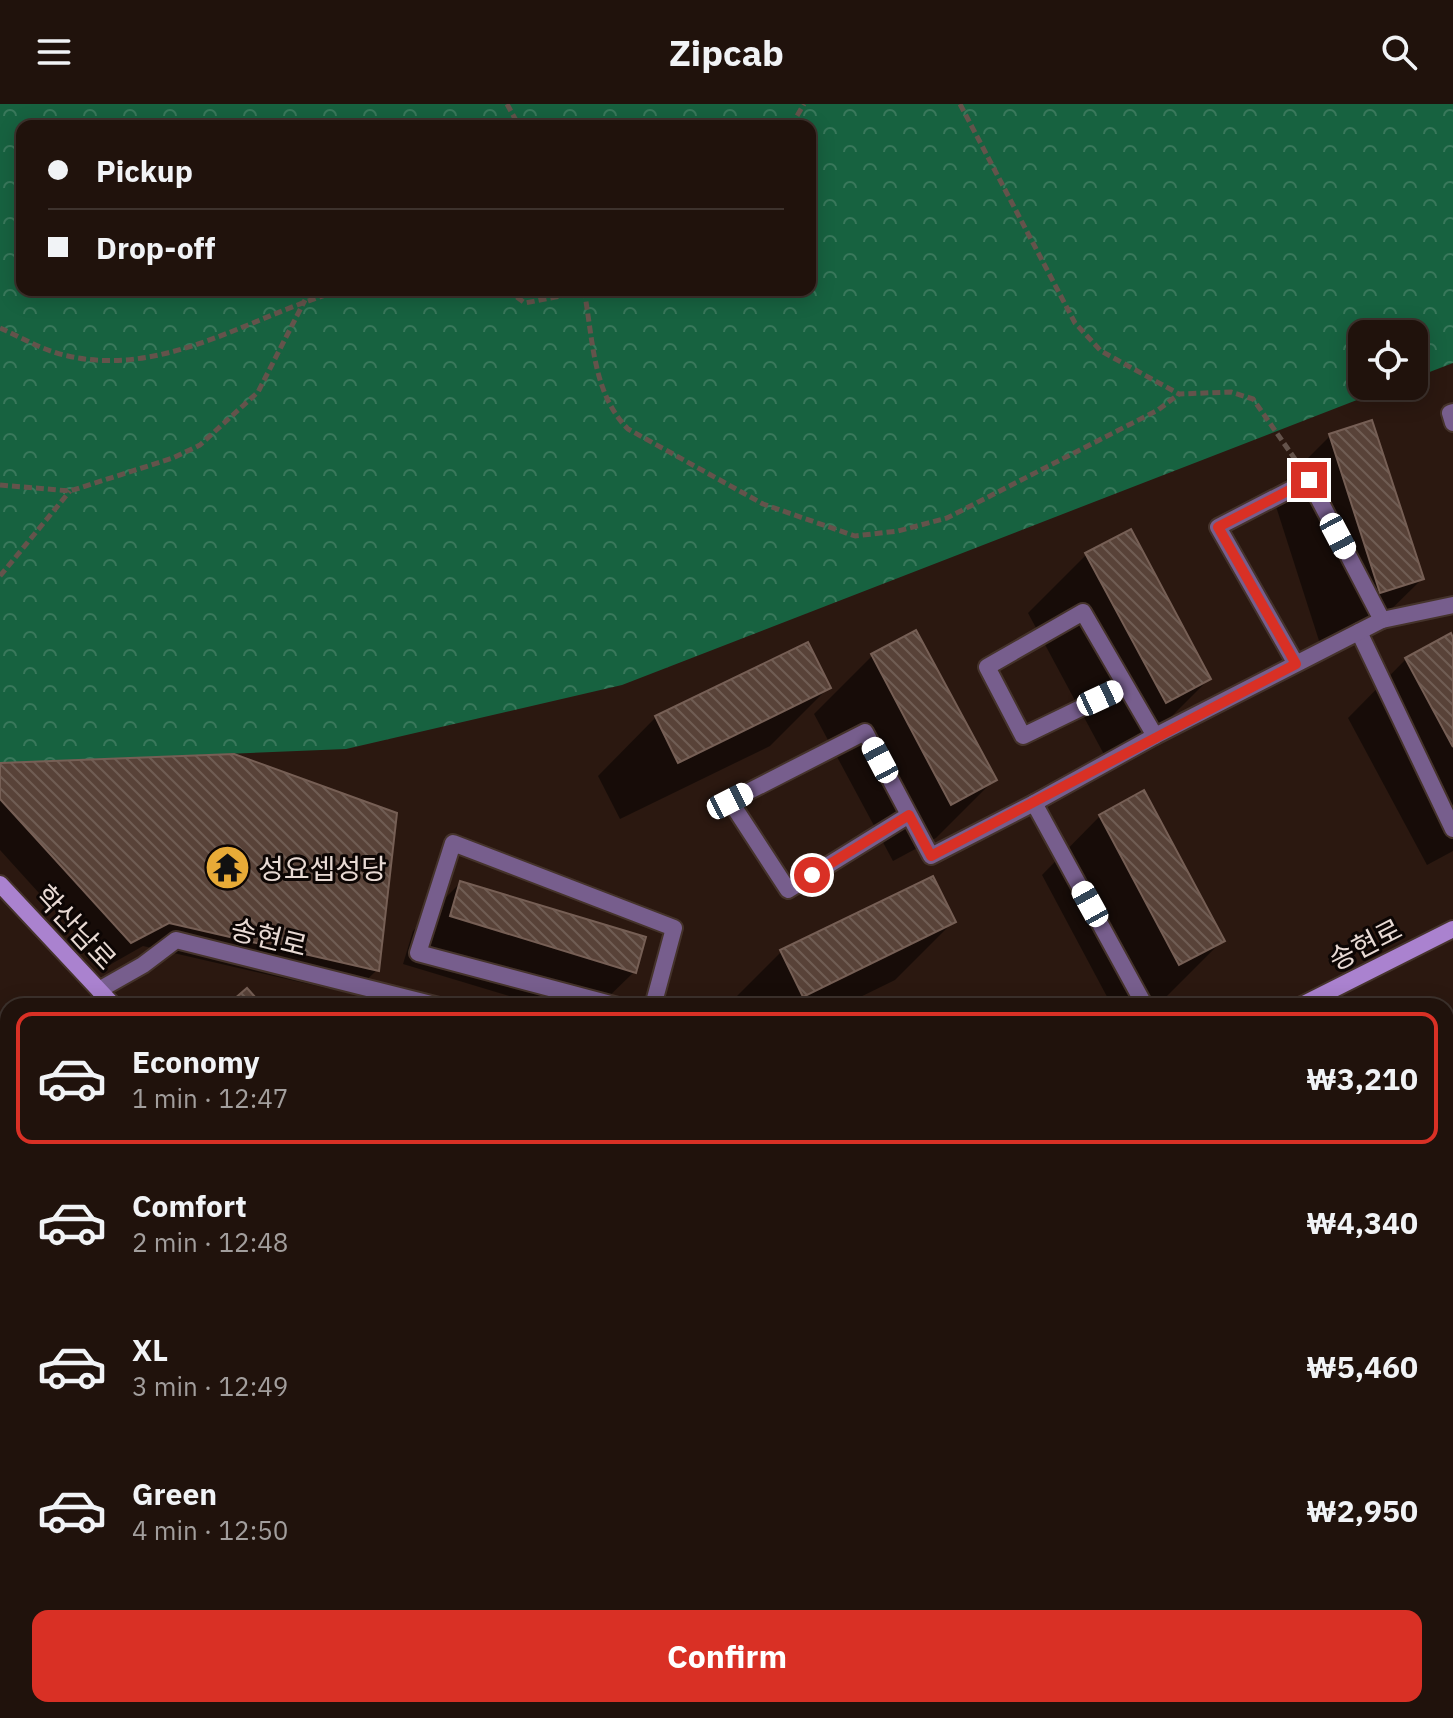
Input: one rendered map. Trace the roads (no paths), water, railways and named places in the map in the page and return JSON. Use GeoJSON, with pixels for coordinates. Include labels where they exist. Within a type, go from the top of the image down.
{"type":"FeatureCollection","features":[{"type":"Feature","properties":{"kind":"main road","name":"학산남로"},"geometry":{"type":"LineString","coordinates":[[0,884],[106,998]]}},
{"type":"Feature","properties":{"kind":"main road","name":"송현로"},"geometry":{"type":"LineString","coordinates":[[1316,998],[1453,929]]}},
{"type":"Feature","properties":{"kind":"street"},"geometry":{"type":"LineString","coordinates":[[1453,412],[1450,413],[1453,423]]}},
{"type":"Feature","properties":{"kind":"street"},"geometry":{"type":"LineString","coordinates":[[1296,664],[1218,527],[1309,480],[1382,620]]}},
{"type":"Feature","properties":{"kind":"street"},"geometry":{"type":"LineString","coordinates":[[909,815],[788,890],[730,801],[865,732],[931,856],[1155,736],[1382,620],[1453,605]]}},
{"type":"Feature","properties":{"kind":"street"},"geometry":{"type":"LineString","coordinates":[[1126,686],[1023,736],[987,667],[1083,612],[1126,686],[1155,736]]}},
{"type":"Feature","properties":{"kind":"street"},"geometry":{"type":"LineString","coordinates":[[1359,632],[1453,829]]}},
{"type":"Feature","properties":{"kind":"street"},"geometry":{"type":"LineString","coordinates":[[1034,803],[1141,998]]}},
{"type":"Feature","properties":{"kind":"street"},"geometry":{"type":"LineString","coordinates":[[588,998],[418,953],[453,843],[674,928],[655,998]]}},
{"type":"Feature","properties":{"kind":"street","name":"송현로"},"geometry":{"type":"LineString","coordinates":[[99,990],[143,965],[176,940],[407,998]]}},
{"type":"Feature","properties":{"kind":"place","name":"성요셉성당"},"geometry":{"type":"Point","coordinates":[227,868]}}]}
